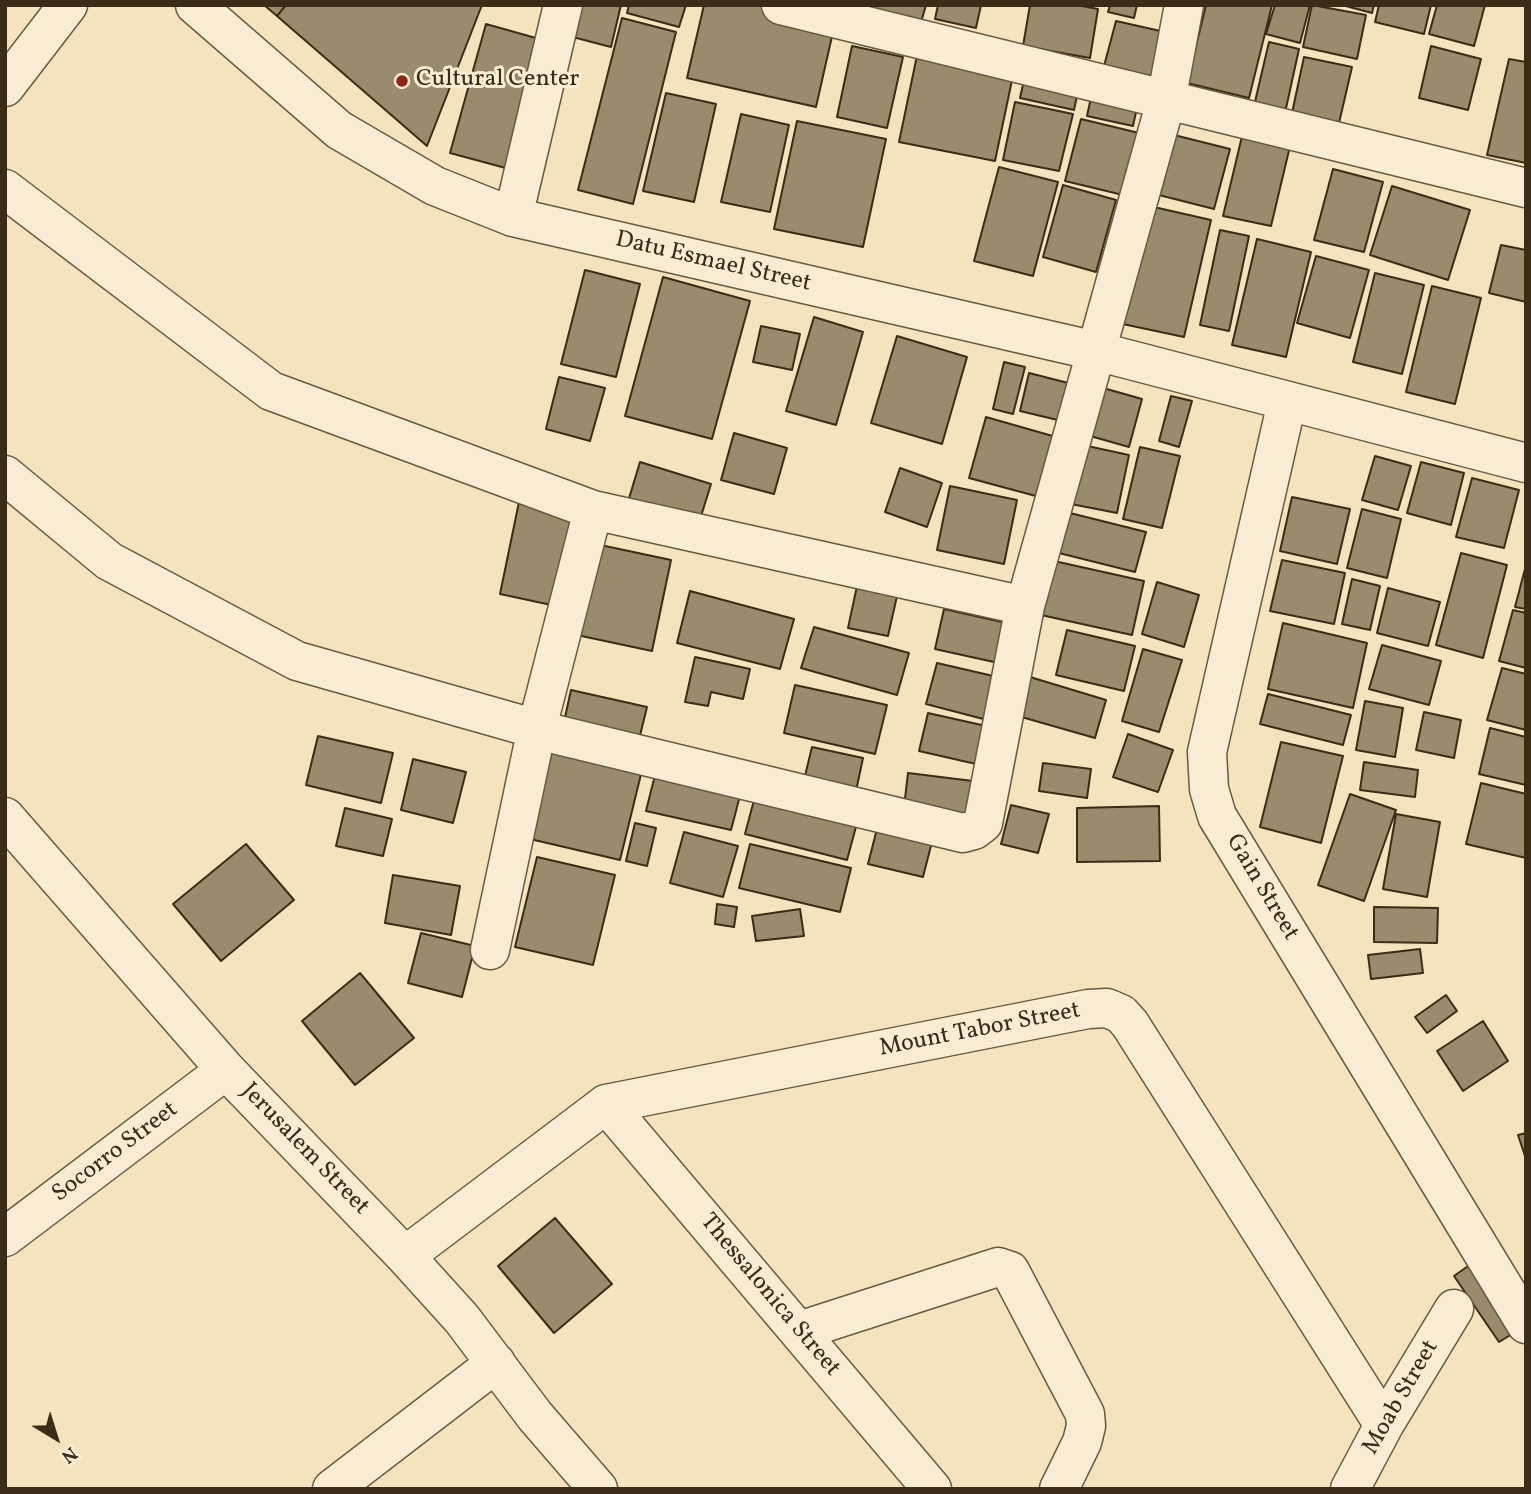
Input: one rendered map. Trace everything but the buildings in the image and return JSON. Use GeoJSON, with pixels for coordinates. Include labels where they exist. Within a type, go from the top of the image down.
{"type":"FeatureCollection","features":[{"type":"Feature","properties":{"kind":"street"},"geometry":{"type":"LineString","coordinates":[[5,86],[68,5]]}},
{"type":"Feature","properties":{"kind":"street","name":"Datu Esmael Street"},"geometry":{"type":"LineString","coordinates":[[195,5],[339,130],[435,186],[513,217],[1096,351],[1526,463]]}},
{"type":"Feature","properties":{"kind":"street"},"geometry":{"type":"LineString","coordinates":[[513,217],[562,5]]}},
{"type":"Feature","properties":{"kind":"street"},"geometry":{"type":"LineString","coordinates":[[781,5],[1526,188]]}},
{"type":"Feature","properties":{"kind":"street"},"geometry":{"type":"LineString","coordinates":[[5,475],[109,561],[297,661],[537,728],[962,833],[974,830],[983,823],[1025,606],[1166,101],[1184,5]]}},
{"type":"Feature","properties":{"kind":"street"},"geometry":{"type":"LineString","coordinates":[[5,189],[271,391],[593,510],[1025,606]]}},
{"type":"Feature","properties":{"kind":"street","name":"Gain Street"},"geometry":{"type":"LineString","coordinates":[[1287,402],[1207,752],[1209,789],[1217,816],[1526,1324]]}},
{"type":"Feature","properties":{"kind":"street"},"geometry":{"type":"LineString","coordinates":[[490,950],[537,728],[593,510]]}},
{"type":"Feature","properties":{"kind":"street","name":"Jerusalem Street"},"geometry":{"type":"LineString","coordinates":[[5,817],[226,1070],[405,1256],[461,1320],[535,1416],[598,1489]]}},
{"type":"Feature","properties":{"kind":"street","name":"Mount Tabor Street"},"geometry":{"type":"LineString","coordinates":[[405,1256],[607,1104],[1088,1009],[1107,1008],[1121,1014],[1130,1024],[1384,1425]]}},
{"type":"Feature","properties":{"kind":"street","name":"Socorro Street"},"geometry":{"type":"LineString","coordinates":[[9,1227],[226,1070]]}},
{"type":"Feature","properties":{"kind":"street","name":"Thessalonica Street"},"geometry":{"type":"LineString","coordinates":[[607,1104],[932,1489]]}},
{"type":"Feature","properties":{"kind":"street"},"geometry":{"type":"LineString","coordinates":[[799,1331],[998,1267],[1010,1271],[1085,1414],[1086,1426],[1082,1442],[1059,1489]]}},
{"type":"Feature","properties":{"kind":"street","name":"Moab Street"},"geometry":{"type":"LineString","coordinates":[[1350,1489],[1384,1425],[1454,1309]]}},
{"type":"Feature","properties":{"kind":"street"},"geometry":{"type":"LineString","coordinates":[[332,1489],[496,1363]]}},
{"type":"Feature","properties":{"kind":"place","name":"Cultural Center"},"geometry":{"type":"Point","coordinates":[402,81]}}]}
